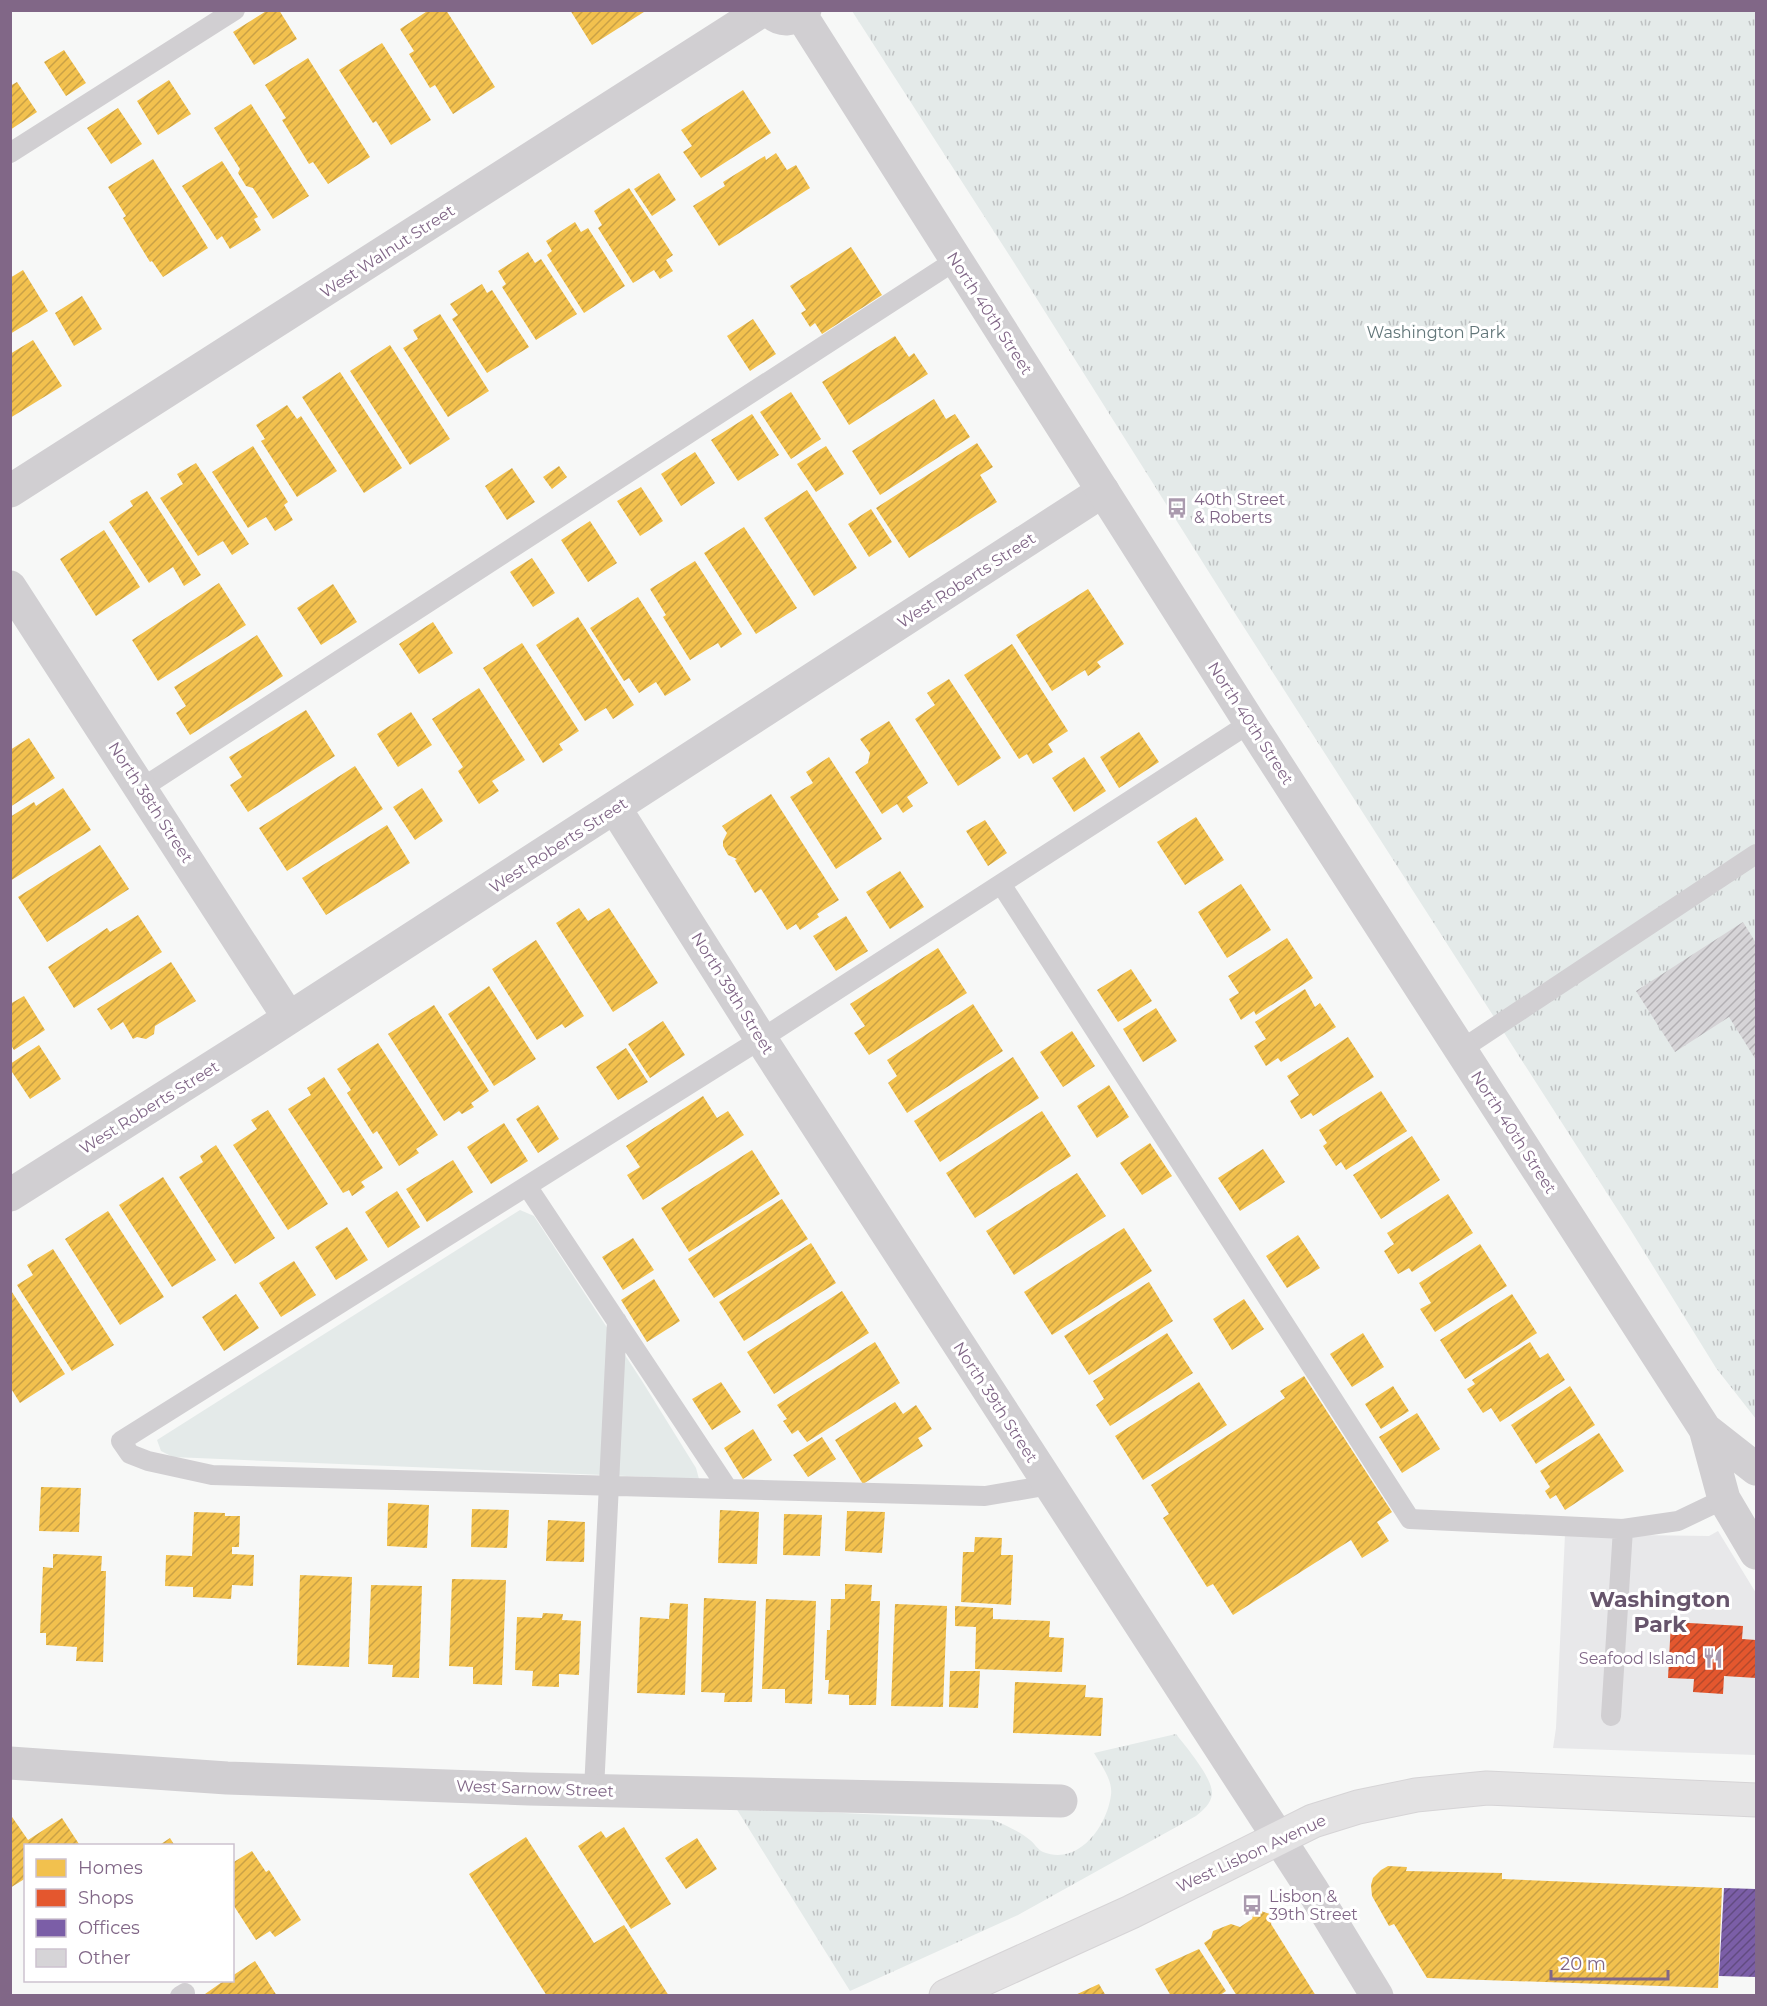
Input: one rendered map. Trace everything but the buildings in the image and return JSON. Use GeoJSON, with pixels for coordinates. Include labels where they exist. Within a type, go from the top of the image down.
{"type":"FeatureCollection","features":[{"type":"Feature","properties":{"kind":"main road","name":"West Lisbon Avenue"},"geometry":{"type":"LineString","coordinates":[[946,1995],[1131,1912],[1313,1821],[1358,1807],[1416,1795],[1487,1788],[1756,1800]]}},
{"type":"Feature","properties":{"kind":"street","name":"West Walnut Street"},"geometry":{"type":"LineString","coordinates":[[10,491],[763,10]]}},
{"type":"Feature","properties":{"kind":"street"},"geometry":{"type":"LineString","coordinates":[[769,10],[778,18],[786,20],[803,13]]}},
{"type":"Feature","properties":{"kind":"street","name":"North 40th Street"},"geometry":{"type":"LineString","coordinates":[[803,13],[956,260],[1250,723],[1705,1429],[1724,1499],[1756,1553]]}},
{"type":"Feature","properties":{"kind":"street","name":"West Roberts Street"},"geometry":{"type":"LineString","coordinates":[[10,1195],[289,1018],[1104,491]]}},
{"type":"Feature","properties":{"kind":"street","name":"North 38th Street"},"geometry":{"type":"LineString","coordinates":[[10,586],[289,1018]]}},
{"type":"Feature","properties":{"kind":"street","name":"North 39th Street"},"geometry":{"type":"LineString","coordinates":[[615,808],[761,1039],[1278,1838],[1377,1995]]}},
{"type":"Feature","properties":{"kind":"street","name":"North 40th Street"},"geometry":{"type":"LineString","coordinates":[[1705,1429],[1756,1469]]}},
{"type":"Feature","properties":{"kind":"street","name":"West Sarnow Street"},"geometry":{"type":"LineString","coordinates":[[10,1763],[227,1778],[594,1790],[1061,1801]]}},
{"type":"Feature","properties":{"kind":"lane"},"geometry":{"type":"LineString","coordinates":[[10,153],[235,10]]}},
{"type":"Feature","properties":{"kind":"lane"},"geometry":{"type":"LineString","coordinates":[[142,788],[956,260]]}},
{"type":"Feature","properties":{"kind":"lane"},"geometry":{"type":"LineString","coordinates":[[1050,1485],[985,1496],[212,1475],[148,1461],[130,1454],[121,1441],[761,1039],[1250,723]]}},
{"type":"Feature","properties":{"kind":"lane"},"geometry":{"type":"LineString","coordinates":[[1462,1049],[1756,854]]}},
{"type":"Feature","properties":{"kind":"lane"},"geometry":{"type":"LineString","coordinates":[[1001,884],[1410,1519],[1623,1529],[1678,1521],[1724,1499]]}},
{"type":"Feature","properties":{"kind":"lane"},"geometry":{"type":"LineString","coordinates":[[527,1186],[728,1489]]}},
{"type":"Feature","properties":{"kind":"lane"},"geometry":{"type":"LineString","coordinates":[[594,1790],[617,1321]]}},
{"type":"Feature","properties":{"kind":"lane"},"geometry":{"type":"LineString","coordinates":[[1611,1716],[1623,1529]]}},
{"type":"Feature","properties":{"kind":"shaded area"},"geometry":{"type":"Polygon","coordinates":[[[1718,1531],[1756,1593],[1756,1755],[1553,1748],[1556,1728],[1565,1534],[1709,1536],[1718,1531]]]}},
{"type":"Feature","properties":{"kind":"green space","name":"Washington Park"},"geometry":{"type":"Polygon","coordinates":[[[852,11],[1756,11],[1756,1419],[1716,1368],[1630,1229],[852,11]]]}},
{"type":"Feature","properties":{"kind":"green space"},"geometry":{"type":"Polygon","coordinates":[[[520,1210],[534,1216],[642,1381],[696,1468],[699,1479],[173,1457],[161,1451],[157,1440],[520,1210]]]}},
{"type":"Feature","properties":{"kind":"green space"},"geometry":{"type":"Polygon","coordinates":[[[1176,1734],[1198,1763],[1211,1787],[1210,1801],[1196,1816],[1018,1915],[850,1991],[736,1808],[993,1820],[1021,1834],[1043,1852],[1056,1855],[1068,1853],[1089,1840],[1104,1819],[1108,1807],[1111,1795],[1110,1784],[1094,1753],[1176,1734]]]}},
{"type":"Feature","properties":{"kind":"place","name":"40th Street & Roberts"},"geometry":{"type":"Point","coordinates":[1177,508]}},
{"type":"Feature","properties":{"kind":"place","name":"Seafood Island"},"geometry":{"type":"Point","coordinates":[1713,1658]}},
{"type":"Feature","properties":{"kind":"place","name":"Lisbon & 39th Street"},"geometry":{"type":"Point","coordinates":[1252,1905]}},
{"type":"Feature","properties":{"kind":"district","name":"Washington Park"},"geometry":{"type":"Point","coordinates":[1660,1612]}}]}
